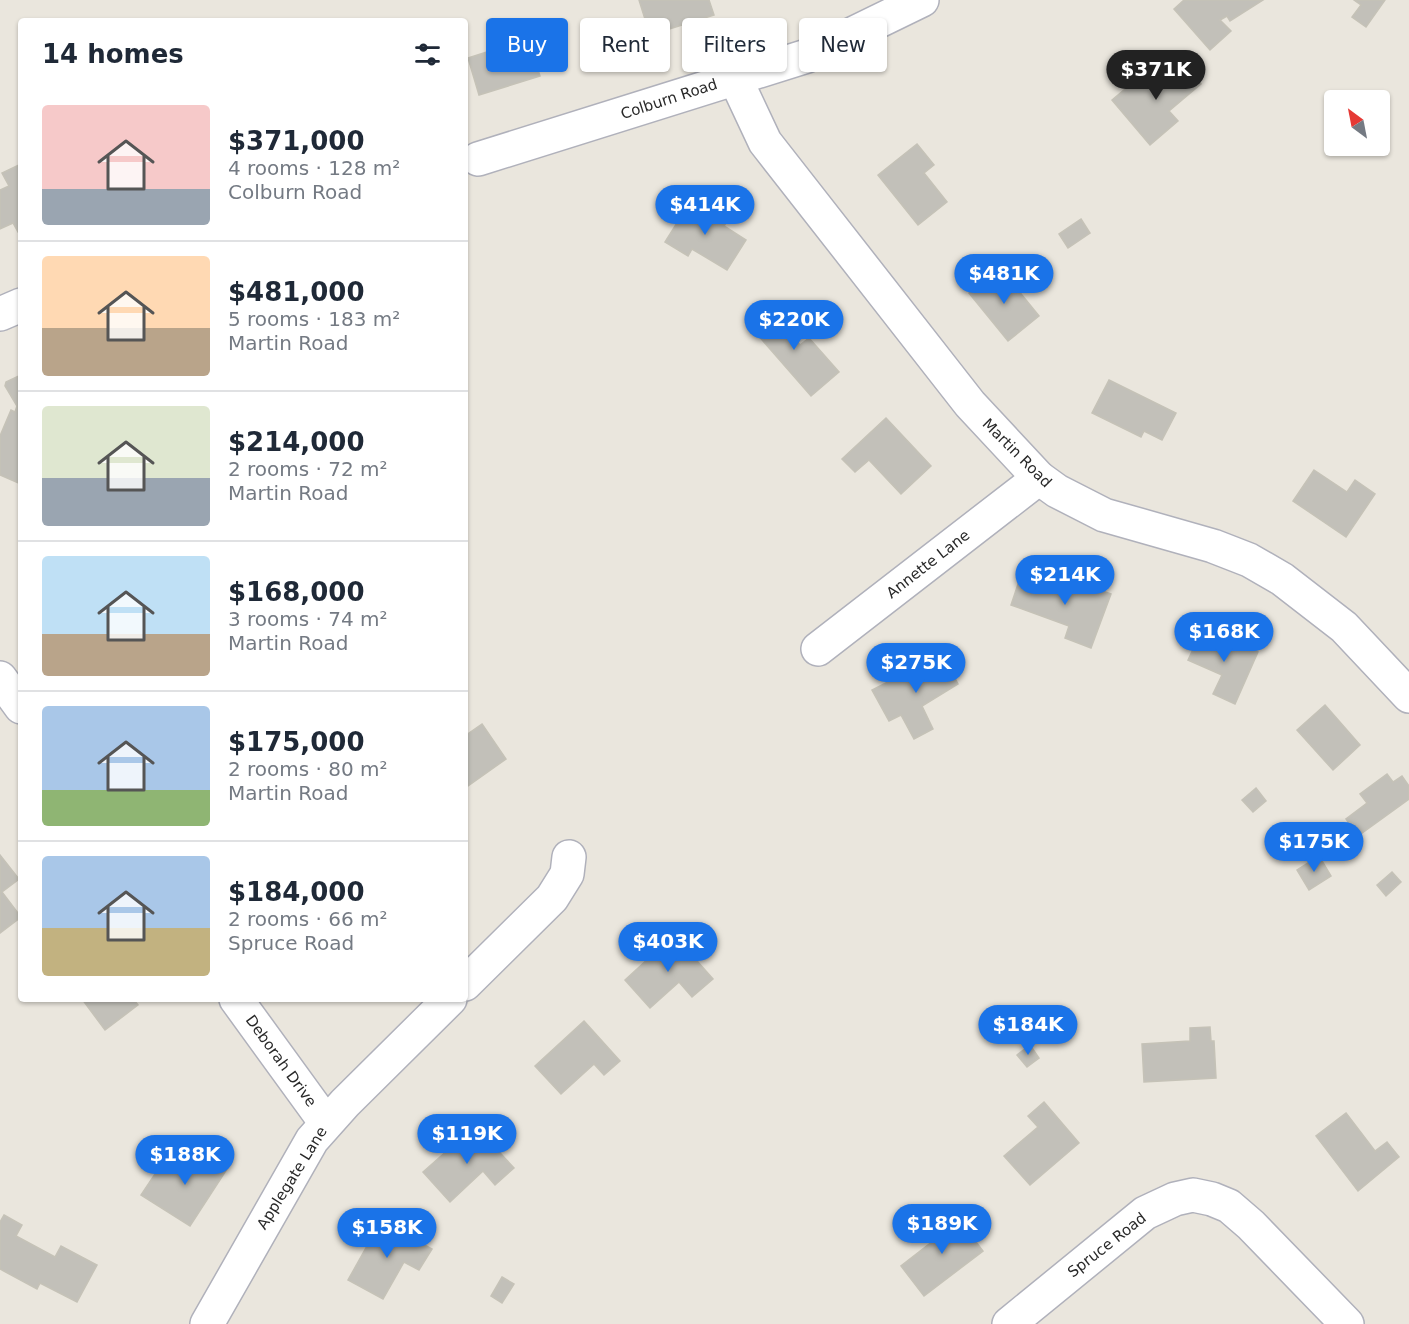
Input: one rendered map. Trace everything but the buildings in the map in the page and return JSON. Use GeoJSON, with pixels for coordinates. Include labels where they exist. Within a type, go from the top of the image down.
{"type":"FeatureCollection","features":[{"type":"Feature","properties":{"kind":"street","name":"Colburn Road"},"geometry":{"type":"LineString","coordinates":[[478,159],[807,56],[922,0]]}},
{"type":"Feature","properties":{"kind":"street","name":"Martin Road"},"geometry":{"type":"LineString","coordinates":[[735,78],[765,142],[970,404],[1039,478],[1057,491],[1104,515],[1213,546],[1249,561],[1282,579],[1344,627],[1409,696]]}},
{"type":"Feature","properties":{"kind":"street"},"geometry":{"type":"LineString","coordinates":[[0,314],[18,306]]}},
{"type":"Feature","properties":{"kind":"street","name":"Annette Lane"},"geometry":{"type":"LineString","coordinates":[[818,649],[1039,478]]}},
{"type":"Feature","properties":{"kind":"street"},"geometry":{"type":"LineString","coordinates":[[0,678],[18,702]]}},
{"type":"Feature","properties":{"kind":"street"},"geometry":{"type":"LineString","coordinates":[[468,981],[552,898],[567,874],[569,857]]}},
{"type":"Feature","properties":{"kind":"street","name":"Deborah Drive"},"geometry":{"type":"LineString","coordinates":[[238,1002],[326,1122]]}},
{"type":"Feature","properties":{"kind":"street","name":"Applegate Lane"},"geometry":{"type":"LineString","coordinates":[[207,1324],[299,1160],[326,1122],[447,1002]]}},
{"type":"Feature","properties":{"kind":"street","name":"Spruce Road"},"geometry":{"type":"LineString","coordinates":[[1009,1324],[1139,1217],[1175,1198],[1193,1195],[1229,1206],[1251,1225],[1347,1324]]}}]}
